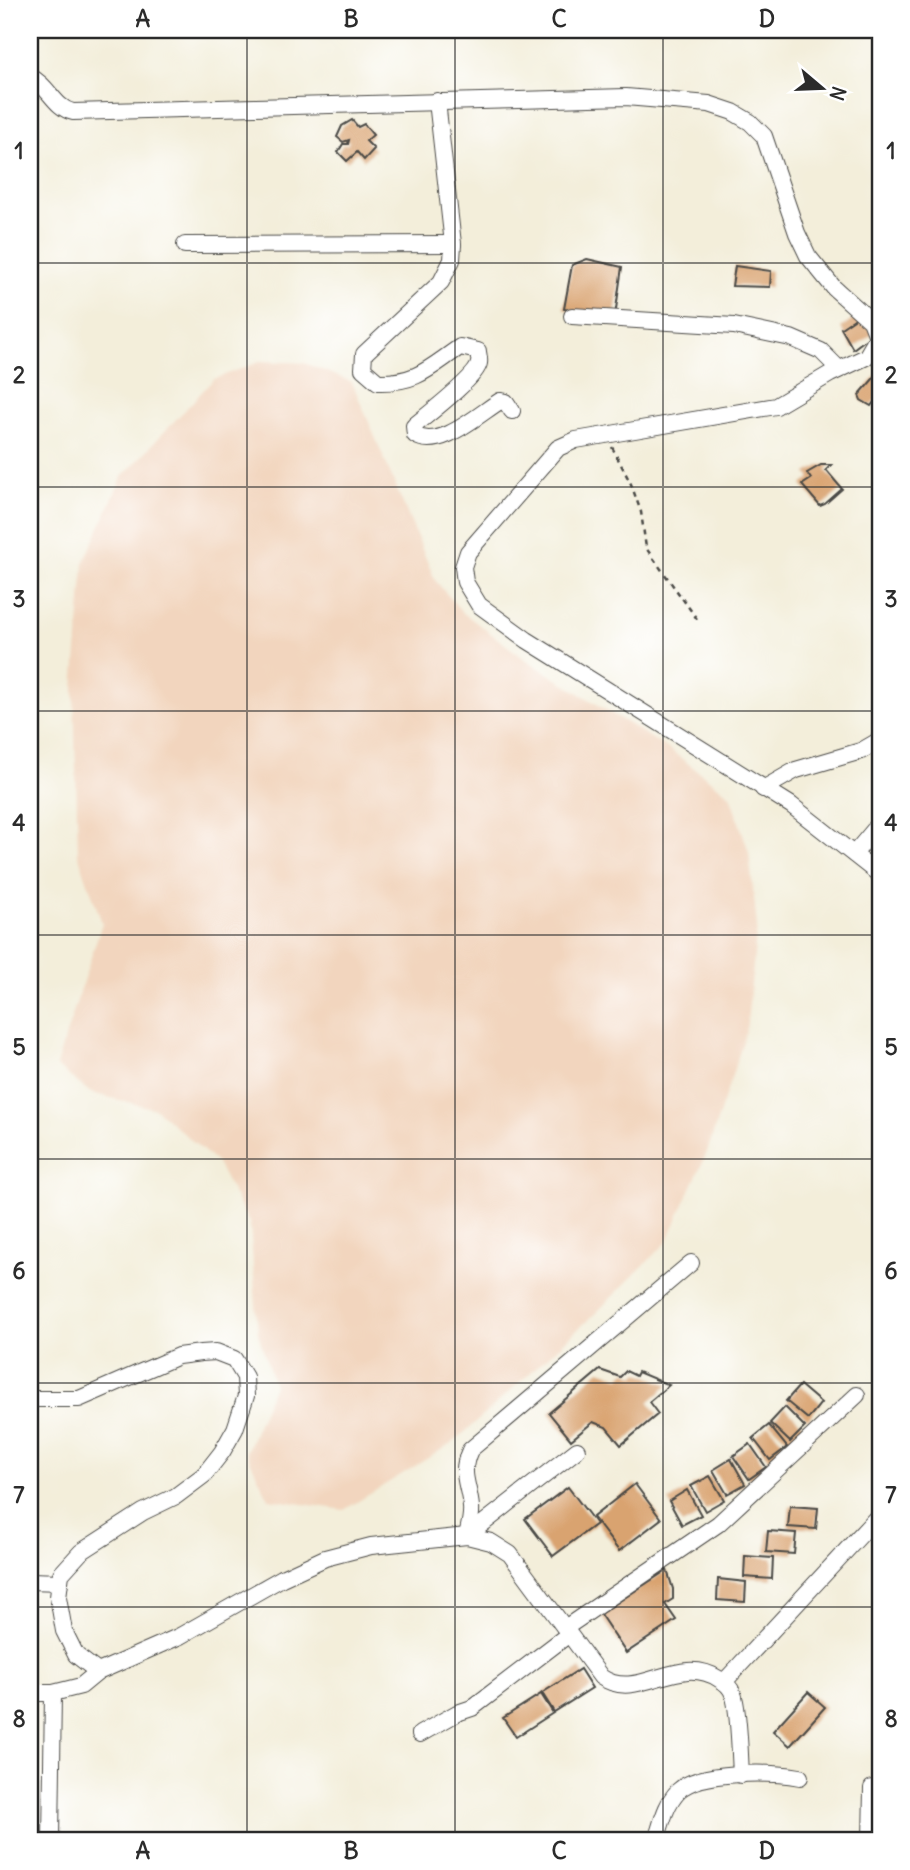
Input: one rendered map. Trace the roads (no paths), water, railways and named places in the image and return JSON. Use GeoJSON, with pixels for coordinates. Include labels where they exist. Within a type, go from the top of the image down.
{"type":"FeatureCollection","features":[{"type":"Feature","properties":{"kind":"street"},"geometry":{"type":"LineString","coordinates":[[30,77],[48,90],[66,110],[73,111],[626,97],[709,104],[733,112],[750,122],[764,136],[797,233],[808,256],[834,288],[871,321],[876,334],[873,348],[866,357],[839,369],[776,406],[576,440],[558,448],[468,552],[463,567],[465,582],[469,593],[479,605],[527,640],[791,805],[880,875]]}},
{"type":"Feature","properties":{"kind":"street"},"geometry":{"type":"LineString","coordinates":[[437,101],[453,244],[452,260],[441,282],[364,354],[363,369],[378,382],[394,383],[414,379],[460,347],[478,351],[480,362],[476,370],[454,393],[414,426],[415,435],[428,441],[442,438],[500,401],[506,402],[512,411]]}},
{"type":"Feature","properties":{"kind":"street"},"geometry":{"type":"LineString","coordinates":[[184,245],[453,244]]}},
{"type":"Feature","properties":{"kind":"street"},"geometry":{"type":"LineString","coordinates":[[572,316],[734,326],[792,338],[821,351],[839,369]]}},
{"type":"Feature","properties":{"kind":"street"},"geometry":{"type":"LineString","coordinates":[[763,789],[796,770],[861,751],[880,740]]}},
{"type":"Feature","properties":{"kind":"street"},"geometry":{"type":"LineString","coordinates":[[853,854],[880,823]]}},
{"type":"Feature","properties":{"kind":"street"},"geometry":{"type":"LineString","coordinates":[[467,1536],[471,1506],[463,1473],[470,1450],[691,1263]]}},
{"type":"Feature","properties":{"kind":"street"},"geometry":{"type":"LineString","coordinates":[[30,1399],[79,1399],[178,1356],[201,1353],[216,1352],[234,1359],[245,1377],[246,1396],[235,1429],[204,1475],[176,1496],[143,1512],[81,1552],[61,1574],[58,1597],[64,1631],[76,1655],[98,1672]]}},
{"type":"Feature","properties":{"kind":"street"},"geometry":{"type":"LineString","coordinates":[[419,1734],[457,1713],[472,1708],[567,1631],[718,1524],[857,1395]]}},
{"type":"Feature","properties":{"kind":"street"},"geometry":{"type":"LineString","coordinates":[[467,1536],[576,1450]]}},
{"type":"Feature","properties":{"kind":"street"},"geometry":{"type":"LineString","coordinates":[[724,1682],[880,1514]]}},
{"type":"Feature","properties":{"kind":"street"},"geometry":{"type":"LineString","coordinates":[[30,1693],[53,1693],[80,1686],[98,1672],[180,1636],[282,1578],[325,1558],[370,1546],[467,1536],[491,1542],[510,1554],[601,1677],[612,1684],[628,1685],[692,1669],[708,1672],[724,1682],[734,1695],[741,1775]]}},
{"type":"Feature","properties":{"kind":"street"},"geometry":{"type":"LineString","coordinates":[[30,1581],[60,1582]]}},
{"type":"Feature","properties":{"kind":"street"},"geometry":{"type":"LineString","coordinates":[[51,1840],[53,1693]]}},
{"type":"Feature","properties":{"kind":"street"},"geometry":{"type":"LineString","coordinates":[[656,1840],[667,1805],[680,1789],[702,1778],[784,1774],[800,1777]]}},
{"type":"Feature","properties":{"kind":"street"},"geometry":{"type":"LineString","coordinates":[[871,1840],[872,1788]]}}]}
